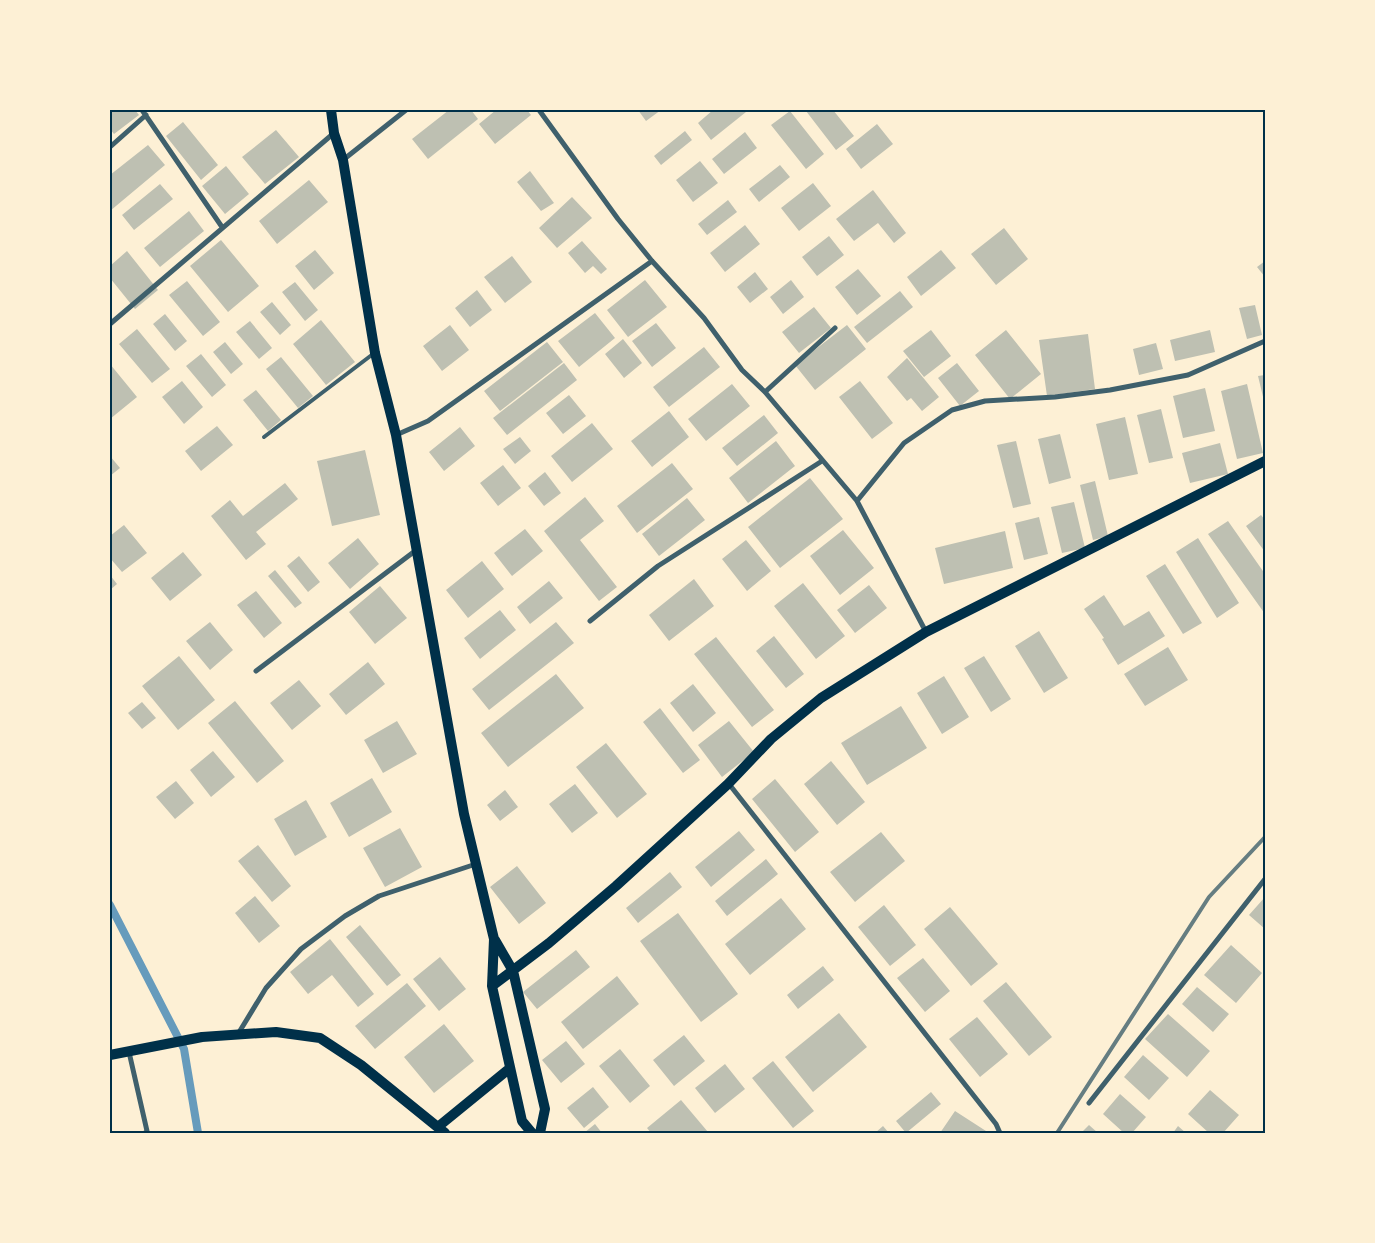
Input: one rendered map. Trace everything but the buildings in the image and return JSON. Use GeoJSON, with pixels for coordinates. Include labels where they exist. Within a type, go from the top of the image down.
{"type":"FeatureCollection","features":[{"type":"Feature","properties":{"kind":"main road"},"geometry":{"type":"LineString","coordinates":[[331,110],[334,133],[344,160],[375,353],[396,435],[415,551],[464,814],[494,939],[492,986],[522,1121],[532,1133]]}},
{"type":"Feature","properties":{"kind":"main road"},"geometry":{"type":"LineString","coordinates":[[492,986],[513,971],[616,886],[728,784],[771,739],[821,698],[926,632],[1265,461]]}},
{"type":"Feature","properties":{"kind":"main road"},"geometry":{"type":"LineString","coordinates":[[494,939],[513,971],[545,1109],[540,1133]]}},
{"type":"Feature","properties":{"kind":"main road"},"geometry":{"type":"LineString","coordinates":[[111,1055],[202,1037],[238,1034],[276,1032],[320,1038],[361,1065],[442,1130],[510,1068]]}},
{"type":"Feature","properties":{"kind":"street"},"geometry":{"type":"LineString","coordinates":[[142,110],[222,227]]}},
{"type":"Feature","properties":{"kind":"street"},"geometry":{"type":"LineString","coordinates":[[344,160],[406,110]]}},
{"type":"Feature","properties":{"kind":"street"},"geometry":{"type":"LineString","coordinates":[[539,110],[618,219],[652,262],[704,318],[742,370],[765,392],[857,501],[926,632]]}},
{"type":"Feature","properties":{"kind":"street"},"geometry":{"type":"LineString","coordinates":[[110,147],[146,115]]}},
{"type":"Feature","properties":{"kind":"street"},"geometry":{"type":"LineString","coordinates":[[110,324],[334,133]]}},
{"type":"Feature","properties":{"kind":"street"},"geometry":{"type":"LineString","coordinates":[[396,435],[428,421],[652,262]]}},
{"type":"Feature","properties":{"kind":"street"},"geometry":{"type":"LineString","coordinates":[[765,392],[835,328]]}},
{"type":"Feature","properties":{"kind":"street"},"geometry":{"type":"LineString","coordinates":[[857,501],[904,443],[952,410],[985,401],[1055,397],[1110,390],[1188,375],[1265,341]]}},
{"type":"Feature","properties":{"kind":"street"},"geometry":{"type":"LineString","coordinates":[[590,621],[658,566],[822,461]]}},
{"type":"Feature","properties":{"kind":"street"},"geometry":{"type":"LineString","coordinates":[[256,671],[415,551]]}},
{"type":"Feature","properties":{"kind":"street"},"geometry":{"type":"LineString","coordinates":[[728,784],[996,1124],[1000,1133]]}},
{"type":"Feature","properties":{"kind":"street"},"geometry":{"type":"LineString","coordinates":[[238,1034],[266,988],[301,949],[345,916],[379,896],[476,864]]}},
{"type":"Feature","properties":{"kind":"street"},"geometry":{"type":"LineString","coordinates":[[1089,1103],[1265,879]]}},
{"type":"Feature","properties":{"kind":"street"},"geometry":{"type":"LineString","coordinates":[[128,1051],[147,1131],[145,1133]]}},
{"type":"Feature","properties":{"kind":"lane"},"geometry":{"type":"LineString","coordinates":[[264,437],[375,353]]}},
{"type":"Feature","properties":{"kind":"waterway"},"geometry":{"type":"LineString","coordinates":[[110,905],[184,1049],[198,1133]]}},
{"type":"Feature","properties":{"kind":"railway"},"geometry":{"type":"LineString","coordinates":[[1057,1133],[1209,897],[1265,837]]}}]}
